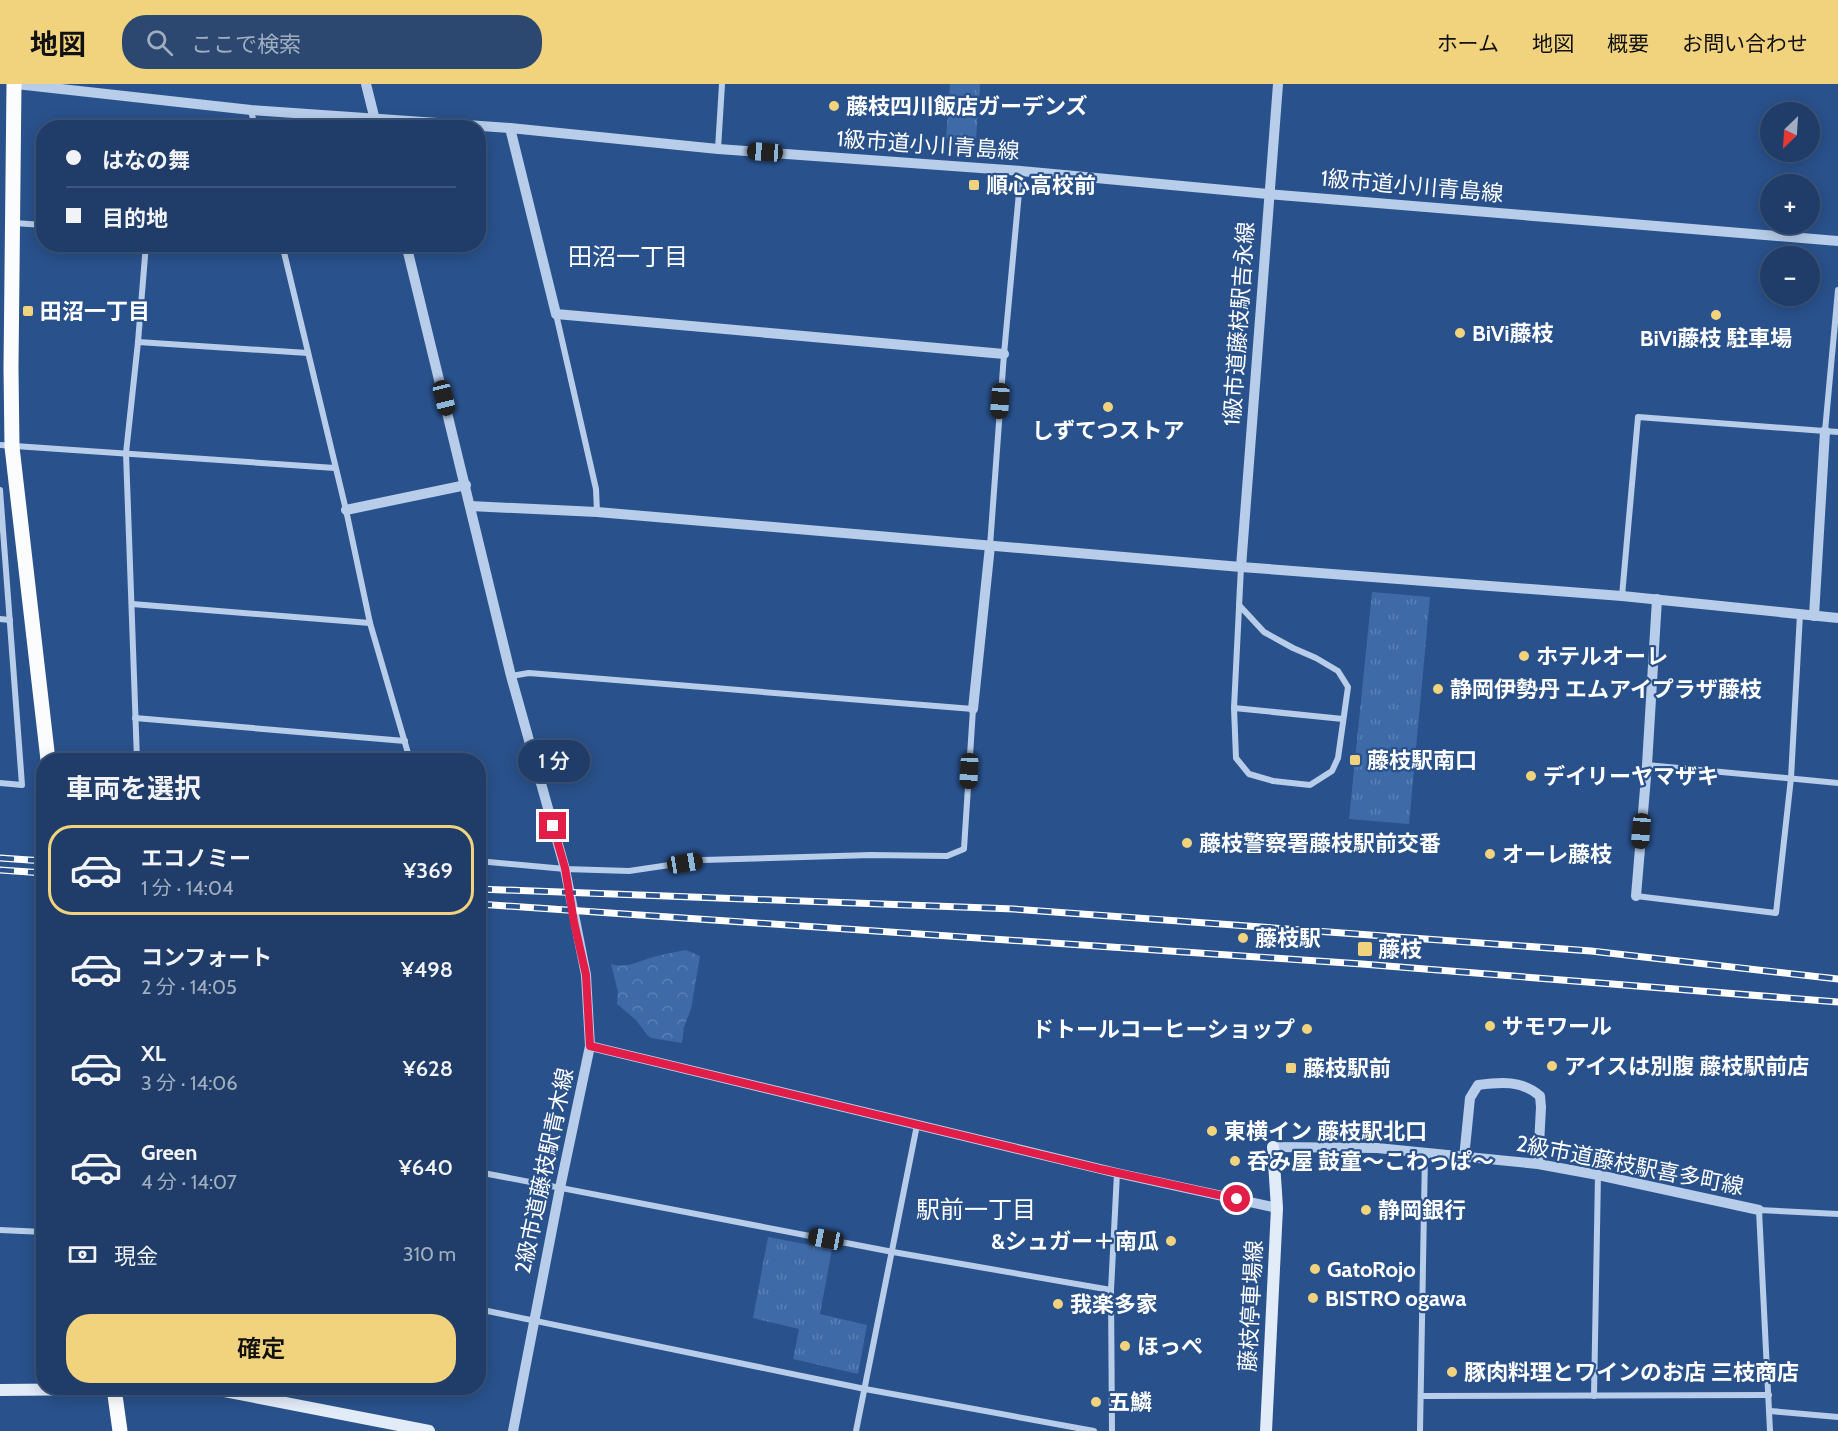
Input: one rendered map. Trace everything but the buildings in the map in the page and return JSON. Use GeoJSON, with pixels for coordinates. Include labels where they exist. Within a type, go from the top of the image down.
{"type":"FeatureCollection","features":[{"type":"Feature","properties":{"kind":"main road"},"geometry":{"type":"LineString","coordinates":[[15,84],[12,223],[6,269],[6,446],[47,753]]}},
{"type":"Feature","properties":{"kind":"main road","name":"藤枝停車場線"},"geometry":{"type":"LineString","coordinates":[[1266,1431],[1277,1208],[1273,1147]]}},
{"type":"Feature","properties":{"kind":"main road"},"geometry":{"type":"LineString","coordinates":[[0,1390],[36,1389]]}},
{"type":"Feature","properties":{"kind":"main road"},"geometry":{"type":"LineString","coordinates":[[115,1395],[120,1431]]}},
{"type":"Feature","properties":{"kind":"main road"},"geometry":{"type":"LineString","coordinates":[[245,1395],[429,1431]]}},
{"type":"Feature","properties":{"kind":"street","name":"1級市道小川青島線"},"geometry":{"type":"LineString","coordinates":[[15,84],[354,120]]}},
{"type":"Feature","properties":{"kind":"street"},"geometry":{"type":"LineString","coordinates":[[366,84],[375,120]]}},
{"type":"Feature","properties":{"kind":"street"},"geometry":{"type":"LineString","coordinates":[[718,149],[722,84]]}},
{"type":"Feature","properties":{"kind":"street","name":"1級市道藤枝駅吉永線"},"geometry":{"type":"LineString","coordinates":[[1241,567],[1234,708],[1236,758],[1250,774],[1273,781],[1310,785],[1332,771],[1338,758],[1348,687],[1338,671],[1264,632],[1239,605],[1241,567],[1268,194],[1278,84]]}},
{"type":"Feature","properties":{"kind":"street"},"geometry":{"type":"LineString","coordinates":[[251,110],[253,120]]}},
{"type":"Feature","properties":{"kind":"street","name":"1級市道小川青島線"},"geometry":{"type":"LineString","coordinates":[[486,127],[718,149],[1020,171],[1838,241]]}},
{"type":"Feature","properties":{"kind":"street"},"geometry":{"type":"LineString","coordinates":[[510,128],[596,489],[597,512]]}},
{"type":"Feature","properties":{"kind":"street"},"geometry":{"type":"LineString","coordinates":[[486,862],[629,871],[703,860],[871,855],[947,856],[964,849],[973,709],[990,546],[1020,171]]}},
{"type":"Feature","properties":{"kind":"street"},"geometry":{"type":"LineString","coordinates":[[12,223],[36,224]]}},
{"type":"Feature","properties":{"kind":"street"},"geometry":{"type":"LineString","coordinates":[[137,753],[126,453],[145,252]]}},
{"type":"Feature","properties":{"kind":"street"},"geometry":{"type":"LineString","coordinates":[[284,252],[346,510],[370,623],[408,753]]}},
{"type":"Feature","properties":{"kind":"street"},"geometry":{"type":"LineString","coordinates":[[408,252],[511,676],[565,868],[586,975],[590,1046]]}},
{"type":"Feature","properties":{"kind":"street"},"geometry":{"type":"LineString","coordinates":[[1814,616],[1825,431],[1838,290]]}},
{"type":"Feature","properties":{"kind":"street"},"geometry":{"type":"LineString","coordinates":[[556,314],[1004,354]]}},
{"type":"Feature","properties":{"kind":"street"},"geometry":{"type":"LineString","coordinates":[[138,342],[308,353]]}},
{"type":"Feature","properties":{"kind":"street"},"geometry":{"type":"LineString","coordinates":[[1622,596],[1638,417],[1838,432]]}},
{"type":"Feature","properties":{"kind":"street"},"geometry":{"type":"LineString","coordinates":[[6,446],[335,468]]}},
{"type":"Feature","properties":{"kind":"street"},"geometry":{"type":"LineString","coordinates":[[346,510],[466,485]]}},
{"type":"Feature","properties":{"kind":"street"},"geometry":{"type":"LineString","coordinates":[[0,490],[22,785],[0,783]]}},
{"type":"Feature","properties":{"kind":"street"},"geometry":{"type":"LineString","coordinates":[[470,506],[597,512],[1241,567],[1622,596],[1838,618]]}},
{"type":"Feature","properties":{"kind":"street"},"geometry":{"type":"LineString","coordinates":[[1657,599],[1636,896],[1776,913],[1791,778],[1800,613]]}},
{"type":"Feature","properties":{"kind":"street"},"geometry":{"type":"LineString","coordinates":[[132,604],[370,623]]}},
{"type":"Feature","properties":{"kind":"street"},"geometry":{"type":"LineString","coordinates":[[0,619],[10,620]]}},
{"type":"Feature","properties":{"kind":"street"},"geometry":{"type":"LineString","coordinates":[[511,676],[529,673],[973,709]]}},
{"type":"Feature","properties":{"kind":"street"},"geometry":{"type":"LineString","coordinates":[[1234,708],[1343,719]]}},
{"type":"Feature","properties":{"kind":"street"},"geometry":{"type":"LineString","coordinates":[[135,718],[405,741]]}},
{"type":"Feature","properties":{"kind":"street"},"geometry":{"type":"LineString","coordinates":[[1647,765],[1838,783]]}},
{"type":"Feature","properties":{"kind":"street","name":"2級市道藤枝駅青木線"},"geometry":{"type":"LineString","coordinates":[[513,1431],[590,1046],[1117,1173],[1277,1208]]}},
{"type":"Feature","properties":{"kind":"street"},"geometry":{"type":"LineString","coordinates":[[1464,1158],[1470,1098],[1478,1085],[1498,1082],[1524,1085],[1540,1096],[1538,1164]]}},
{"type":"Feature","properties":{"kind":"street"},"geometry":{"type":"LineString","coordinates":[[856,1431],[917,1125]]}},
{"type":"Feature","properties":{"kind":"street","name":"2級市道藤枝駅喜多町線"},"geometry":{"type":"LineString","coordinates":[[1273,1147],[1377,1148],[1538,1164],[1759,1210],[1770,1431]]}},
{"type":"Feature","properties":{"kind":"street"},"geometry":{"type":"LineString","coordinates":[[1420,1431],[1425,1154]]}},
{"type":"Feature","properties":{"kind":"street"},"geometry":{"type":"LineString","coordinates":[[1112,1431],[1111,1290],[1117,1173]]}},
{"type":"Feature","properties":{"kind":"street"},"geometry":{"type":"LineString","coordinates":[[486,1174],[893,1252],[1111,1290]]}},
{"type":"Feature","properties":{"kind":"street"},"geometry":{"type":"LineString","coordinates":[[1594,1396],[1598,1175]]}},
{"type":"Feature","properties":{"kind":"street"},"geometry":{"type":"LineString","coordinates":[[1759,1210],[1838,1214]]}},
{"type":"Feature","properties":{"kind":"street"},"geometry":{"type":"LineString","coordinates":[[0,1230],[36,1232]]}},
{"type":"Feature","properties":{"kind":"street"},"geometry":{"type":"LineString","coordinates":[[486,1310],[865,1389],[1094,1431]]}},
{"type":"Feature","properties":{"kind":"street"},"geometry":{"type":"LineString","coordinates":[[1422,1396],[1769,1395]]}},
{"type":"Feature","properties":{"kind":"street"},"geometry":{"type":"LineString","coordinates":[[1770,1411],[1838,1417]]}},
{"type":"Feature","properties":{"kind":"green space"},"geometry":{"type":"Polygon","coordinates":[[[950,84],[980,84],[976,139],[946,138],[950,84]]]}},
{"type":"Feature","properties":{"kind":"green space"},"geometry":{"type":"Polygon","coordinates":[[[1372,592],[1430,597],[1409,824],[1349,819],[1372,592]]]}},
{"type":"Feature","properties":{"kind":"green space"},"geometry":{"type":"Polygon","coordinates":[[[686,950],[700,956],[691,1009],[684,1027],[682,1043],[651,1038],[636,1020],[617,1004],[618,992],[611,964],[627,965],[686,950]]]}},
{"type":"Feature","properties":{"kind":"green space"},"geometry":{"type":"Polygon","coordinates":[[[768,1237],[832,1249],[820,1314],[867,1325],[858,1374],[793,1359],[799,1329],[753,1318],[768,1237]]]}},
{"type":"Feature","properties":{"kind":"railway"},"geometry":{"type":"LineString","coordinates":[[0,858],[36,860]]}},
{"type":"Feature","properties":{"kind":"railway"},"geometry":{"type":"LineString","coordinates":[[0,870],[36,872]]}},
{"type":"Feature","properties":{"kind":"railway"},"geometry":{"type":"LineString","coordinates":[[486,889],[1014,909],[1591,951],[1838,979]]}},
{"type":"Feature","properties":{"kind":"railway"},"geometry":{"type":"LineString","coordinates":[[486,905],[1362,964],[1838,1002]]}},
{"type":"Feature","properties":{"kind":"place","name":"藤枝四川飯店ガーデンズ"},"geometry":{"type":"Point","coordinates":[834,106]}},
{"type":"Feature","properties":{"kind":"place","name":"順心高校前"},"geometry":{"type":"Point","coordinates":[974,185]}},
{"type":"Feature","properties":{"kind":"place","name":"田沼一丁目"},"geometry":{"type":"Point","coordinates":[28,311]}},
{"type":"Feature","properties":{"kind":"place","name":"BiVi藤枝 駐車場"},"geometry":{"type":"Point","coordinates":[1716,315]}},
{"type":"Feature","properties":{"kind":"place","name":"BiVi藤枝"},"geometry":{"type":"Point","coordinates":[1460,333]}},
{"type":"Feature","properties":{"kind":"place","name":"しずてつストア"},"geometry":{"type":"Point","coordinates":[1108,407]}},
{"type":"Feature","properties":{"kind":"place","name":"ホテルオーレ"},"geometry":{"type":"Point","coordinates":[1524,656]}},
{"type":"Feature","properties":{"kind":"place","name":"静岡伊勢丹 エムアイプラザ藤枝"},"geometry":{"type":"Point","coordinates":[1438,689]}},
{"type":"Feature","properties":{"kind":"place","name":"藤枝駅南口"},"geometry":{"type":"Point","coordinates":[1355,760]}},
{"type":"Feature","properties":{"kind":"place","name":"デイリーヤマザキ"},"geometry":{"type":"Point","coordinates":[1531,776]}},
{"type":"Feature","properties":{"kind":"place","name":"藤枝警察署藤枝駅前交番"},"geometry":{"type":"Point","coordinates":[1187,843]}},
{"type":"Feature","properties":{"kind":"place","name":"オーレ藤枝"},"geometry":{"type":"Point","coordinates":[1490,854]}},
{"type":"Feature","properties":{"kind":"place","name":"藤枝駅"},"geometry":{"type":"Point","coordinates":[1243,938]}},
{"type":"Feature","properties":{"kind":"place","name":"藤枝"},"geometry":{"type":"Point","coordinates":[1365,949]}},
{"type":"Feature","properties":{"kind":"place","name":"サモワール"},"geometry":{"type":"Point","coordinates":[1490,1026]}},
{"type":"Feature","properties":{"kind":"place","name":"ドトールコーヒーショップ"},"geometry":{"type":"Point","coordinates":[1307,1029]}},
{"type":"Feature","properties":{"kind":"place","name":"アイスは別腹 藤枝駅前店"},"geometry":{"type":"Point","coordinates":[1552,1066]}},
{"type":"Feature","properties":{"kind":"place","name":"藤枝駅前"},"geometry":{"type":"Point","coordinates":[1291,1068]}},
{"type":"Feature","properties":{"kind":"place","name":"東横イン 藤枝駅北口"},"geometry":{"type":"Point","coordinates":[1212,1131]}},
{"type":"Feature","properties":{"kind":"place","name":"呑み屋 鼓童～こわっぱ～"},"geometry":{"type":"Point","coordinates":[1235,1161]}},
{"type":"Feature","properties":{"kind":"place","name":"静岡銀行"},"geometry":{"type":"Point","coordinates":[1366,1210]}},
{"type":"Feature","properties":{"kind":"place","name":"&シュガー＋南瓜"},"geometry":{"type":"Point","coordinates":[1171,1241]}},
{"type":"Feature","properties":{"kind":"place","name":"GatoRojo"},"geometry":{"type":"Point","coordinates":[1315,1269]}},
{"type":"Feature","properties":{"kind":"place","name":"BISTRO ogawa"},"geometry":{"type":"Point","coordinates":[1313,1298]}},
{"type":"Feature","properties":{"kind":"place","name":"我楽多家"},"geometry":{"type":"Point","coordinates":[1058,1304]}},
{"type":"Feature","properties":{"kind":"place","name":"ほっぺ"},"geometry":{"type":"Point","coordinates":[1125,1346]}},
{"type":"Feature","properties":{"kind":"place","name":"豚肉料理とワインのお店 三枝商店"},"geometry":{"type":"Point","coordinates":[1452,1372]}},
{"type":"Feature","properties":{"kind":"place","name":"五鱗"},"geometry":{"type":"Point","coordinates":[1096,1402]}},
{"type":"Feature","properties":{"kind":"district","name":"田沼一丁目"},"geometry":{"type":"Point","coordinates":[628,256]}},
{"type":"Feature","properties":{"kind":"district","name":"駅前一丁目"},"geometry":{"type":"Point","coordinates":[976,1209]}},
{"type":"Feature","properties":{"kind":"route"},"geometry":{"type":"LineString","coordinates":[[553,826],[565,868],[586,975],[590,1046],[1100,1169],[1237,1199]]}}]}
